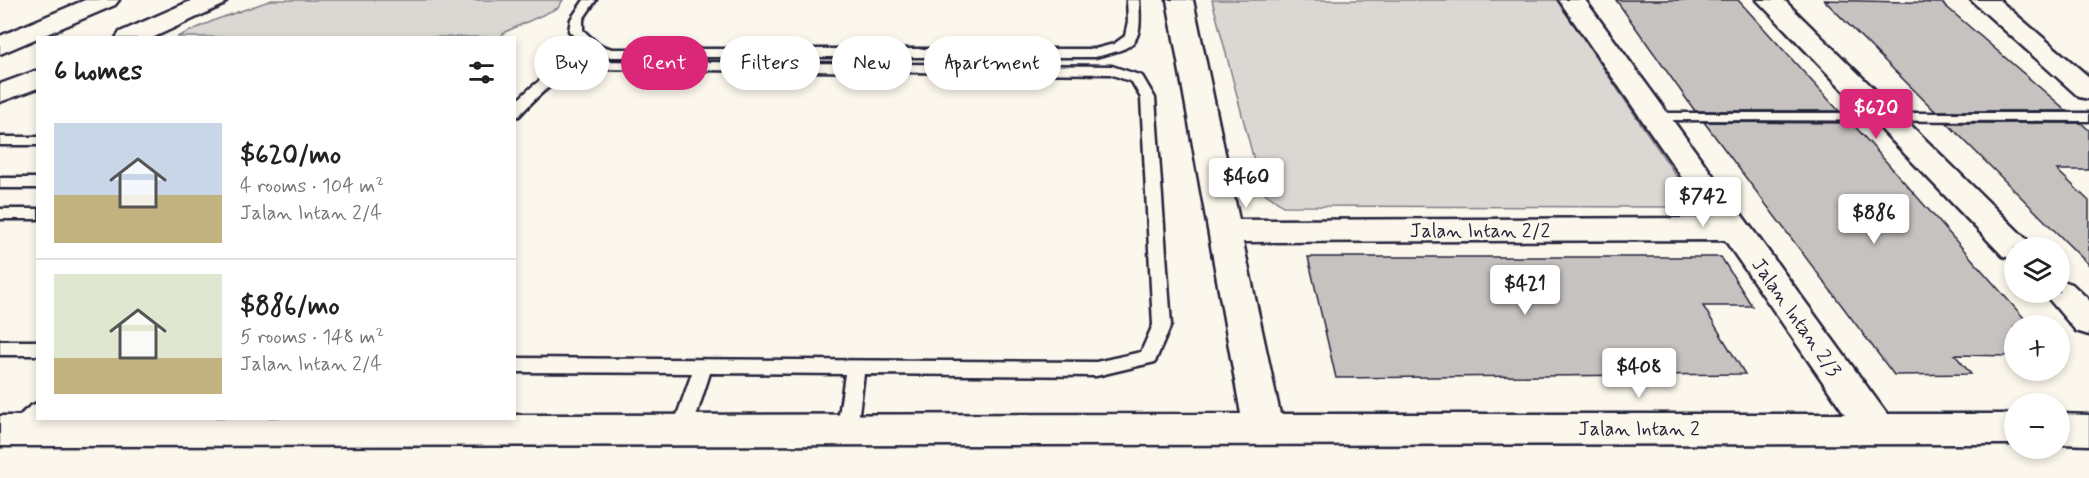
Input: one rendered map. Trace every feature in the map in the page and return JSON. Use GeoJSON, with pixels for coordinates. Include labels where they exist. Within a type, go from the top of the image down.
{"type":"FeatureCollection","features":[{"type":"Feature","properties":{"kind":"street"},"geometry":{"type":"LineString","coordinates":[[0,46],[105,0]]}},
{"type":"Feature","properties":{"kind":"street"},"geometry":{"type":"LineString","coordinates":[[133,36],[214,0]]}},
{"type":"Feature","properties":{"kind":"street"},"geometry":{"type":"LineString","coordinates":[[1180,0],[1263,428]]}},
{"type":"Feature","properties":{"kind":"street","name":"Jalan Intan 2/3"},"geometry":{"type":"LineString","coordinates":[[1572,0],[1876,428]]}},
{"type":"Feature","properties":{"kind":"street"},"geometry":{"type":"LineString","coordinates":[[1770,0],[2004,237]]}},
{"type":"Feature","properties":{"kind":"street"},"geometry":{"type":"LineString","coordinates":[[1984,0],[2089,91]]}},
{"type":"Feature","properties":{"kind":"street"},"geometry":{"type":"LineString","coordinates":[[0,94],[36,79]]}},
{"type":"Feature","properties":{"kind":"street","name":"Jalan Intan 2/2"},"geometry":{"type":"LineString","coordinates":[[1225,231],[1734,229]]}},
{"type":"Feature","properties":{"kind":"street"},"geometry":{"type":"LineString","coordinates":[[2070,302],[2089,322]]}},
{"type":"Feature","properties":{"kind":"street","name":"Jalan Intan 2"},"geometry":{"type":"LineString","coordinates":[[19,424],[682,429],[2004,429]]}},
{"type":"Feature","properties":{"kind":"street"},"geometry":{"type":"LineString","coordinates":[[2070,429],[2089,430]]}},
{"type":"Feature","properties":{"kind":"lane"},"geometry":{"type":"LineString","coordinates":[[590,0],[577,19],[576,31],[594,48],[611,53],[1003,54],[1095,53],[1119,47],[1131,38],[1134,21],[1132,0]]}},
{"type":"Feature","properties":{"kind":"lane"},"geometry":{"type":"LineString","coordinates":[[516,111],[549,77],[567,69],[589,65],[1112,70],[1137,79],[1148,98],[1162,325],[1148,357],[1096,369],[516,365]]}},
{"type":"Feature","properties":{"kind":"lane"},"geometry":{"type":"LineString","coordinates":[[1655,117],[2089,117]]}},
{"type":"Feature","properties":{"kind":"lane"},"geometry":{"type":"LineString","coordinates":[[0,141],[36,141]]}},
{"type":"Feature","properties":{"kind":"lane"},"geometry":{"type":"LineString","coordinates":[[0,183],[36,183]]}},
{"type":"Feature","properties":{"kind":"lane"},"geometry":{"type":"LineString","coordinates":[[0,214],[36,214]]}},
{"type":"Feature","properties":{"kind":"lane"},"geometry":{"type":"LineString","coordinates":[[0,348],[36,348]]}},
{"type":"Feature","properties":{"kind":"lane"},"geometry":{"type":"LineString","coordinates":[[682,429],[704,367]]}},
{"type":"Feature","properties":{"kind":"lane"},"geometry":{"type":"LineString","coordinates":[[847,429],[855,368]]}},
{"type":"Feature","properties":{"kind":"shaded area"},"geometry":{"type":"Polygon","coordinates":[[[272,0],[563,0],[558,8],[505,32],[501,36],[179,36],[215,20],[272,0]]]}},
{"type":"Feature","properties":{"kind":"shaded area"},"geometry":{"type":"Polygon","coordinates":[[[1212,0],[1557,0],[1688,193],[1670,207],[1283,206],[1262,191],[1212,0]]]}},
{"type":"Feature","properties":{"kind":"building"},"geometry":{"type":"Polygon","coordinates":[[[1616,0],[1738,0],[1839,111],[1695,111],[1616,0]]]}},
{"type":"Feature","properties":{"kind":"building"},"geometry":{"type":"Polygon","coordinates":[[[1824,0],[1942,3],[2067,111],[1935,111],[1824,0]]]}},
{"type":"Feature","properties":{"kind":"building"},"geometry":{"type":"Polygon","coordinates":[[[1704,122],[1852,123],[2004,295],[2004,303],[2011,303],[2021,315],[2004,315],[2004,356],[1955,355],[1971,374],[1894,375],[1704,122]]]}},
{"type":"Feature","properties":{"kind":"building"},"geometry":{"type":"Polygon","coordinates":[[[1947,123],[2081,123],[2089,130],[2089,170],[2057,170],[2089,201],[2089,265],[2070,246],[2070,237],[2061,237],[1947,123]]]}},
{"type":"Feature","properties":{"kind":"building"},"geometry":{"type":"Polygon","coordinates":[[[1308,257],[1721,257],[1752,306],[1703,306],[1745,374],[1336,378],[1308,257]]]}}]}
